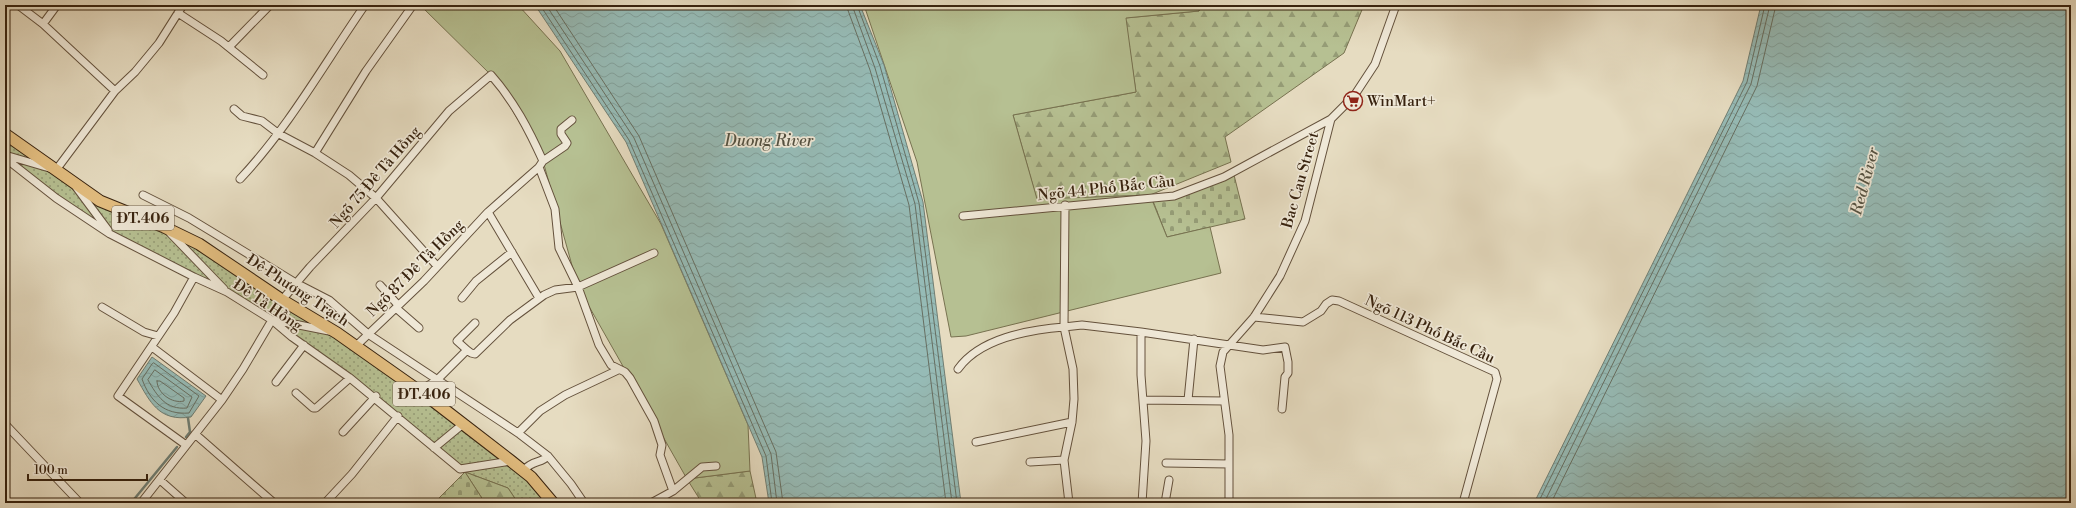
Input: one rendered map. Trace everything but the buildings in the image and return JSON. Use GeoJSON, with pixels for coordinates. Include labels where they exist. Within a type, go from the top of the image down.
{"type":"FeatureCollection","features":[{"type":"Feature","properties":{"kind":"main road","name":"Đê Phương Trạch"},"geometry":{"type":"LineString","coordinates":[[5,134],[100,201],[164,227],[199,244],[282,300],[337,333],[419,391],[511,461],[523,471],[553,503]]}},
{"type":"Feature","properties":{"kind":"street"},"geometry":{"type":"LineString","coordinates":[[18,5],[43,24],[115,91]]}},
{"type":"Feature","properties":{"kind":"street"},"geometry":{"type":"LineString","coordinates":[[43,24],[57,5]]}},
{"type":"Feature","properties":{"kind":"street"},"geometry":{"type":"LineString","coordinates":[[5,156],[56,170],[115,91],[135,72],[158,43],[183,5]]}},
{"type":"Feature","properties":{"kind":"street"},"geometry":{"type":"LineString","coordinates":[[229,47],[270,5]]}},
{"type":"Feature","properties":{"kind":"street"},"geometry":{"type":"LineString","coordinates":[[240,179],[279,134],[332,52],[365,5]]}},
{"type":"Feature","properties":{"kind":"street"},"geometry":{"type":"LineString","coordinates":[[315,153],[366,71],[412,5]]}},
{"type":"Feature","properties":{"kind":"street","name":"Bac Cau Street"},"geometry":{"type":"LineString","coordinates":[[1229,503],[1229,435],[1220,366],[1223,352],[1228,344],[1254,317],[1280,276],[1304,221],[1331,119],[1354,96],[1375,64],[1396,5]]}},
{"type":"Feature","properties":{"kind":"street"},"geometry":{"type":"LineString","coordinates":[[178,14],[229,47],[263,75]]}},
{"type":"Feature","properties":{"kind":"street","name":"Ngõ 75 Đê Tả Hồng"},"geometry":{"type":"LineString","coordinates":[[282,300],[376,198],[449,111],[491,75],[506,93],[528,129],[541,164]]}},
{"type":"Feature","properties":{"kind":"street"},"geometry":{"type":"LineString","coordinates":[[234,109],[242,116],[262,122],[279,134],[315,153],[349,175],[376,198],[437,266]]}},
{"type":"Feature","properties":{"kind":"street","name":"Ngõ 44 Phố Bắc Cầu"},"geometry":{"type":"LineString","coordinates":[[963,216],[1065,205],[1174,196],[1224,178],[1283,144],[1331,119]]}},
{"type":"Feature","properties":{"kind":"street","name":"Ngõ 87 Đê Tả Hồng"},"geometry":{"type":"LineString","coordinates":[[356,346],[491,210],[541,164],[565,146],[567,143],[561,134],[561,129],[572,120]]}},
{"type":"Feature","properties":{"kind":"street","name":"Đê Tả Hồng"},"geometry":{"type":"LineString","coordinates":[[5,156],[56,198],[110,234],[226,292],[272,320],[375,397],[434,448],[460,468],[511,461]]}},
{"type":"Feature","properties":{"kind":"street"},"geometry":{"type":"LineString","coordinates":[[541,164],[555,209],[559,248],[578,288],[599,345],[611,365],[618,370],[625,372],[630,378],[654,421],[662,445],[660,455],[673,491]]}},
{"type":"Feature","properties":{"kind":"street"},"geometry":{"type":"LineString","coordinates":[[70,179],[110,234]]}},
{"type":"Feature","properties":{"kind":"street"},"geometry":{"type":"LineString","coordinates":[[143,195],[189,218],[296,284],[329,300],[368,334],[518,433],[548,456],[571,484],[584,503]]}},
{"type":"Feature","properties":{"kind":"street"},"geometry":{"type":"LineString","coordinates":[[1065,205],[1064,327],[1073,369],[1074,399],[1072,422],[1064,460],[1069,503]]}},
{"type":"Feature","properties":{"kind":"street"},"geometry":{"type":"LineString","coordinates":[[491,210],[512,252],[539,298]]}},
{"type":"Feature","properties":{"kind":"street"},"geometry":{"type":"LineString","coordinates":[[164,227],[226,292]]}},
{"type":"Feature","properties":{"kind":"street"},"geometry":{"type":"LineString","coordinates":[[462,298],[476,281],[512,252]]}},
{"type":"Feature","properties":{"kind":"street"},"geometry":{"type":"LineString","coordinates":[[475,323],[457,341],[471,353],[475,354],[510,320],[539,298],[554,290],[578,288],[654,253]]}},
{"type":"Feature","properties":{"kind":"street"},"geometry":{"type":"LineString","coordinates":[[186,445],[118,398],[122,388],[152,347],[174,313],[194,277]]}},
{"type":"Feature","properties":{"kind":"street"},"geometry":{"type":"LineString","coordinates":[[380,285],[397,306],[419,328]]}},
{"type":"Feature","properties":{"kind":"street","name":"Ngõ 113 Phố Bắc Cầu"},"geometry":{"type":"LineString","coordinates":[[1254,317],[1303,322],[1321,311],[1326,304],[1332,300],[1339,301],[1495,372],[1497,379],[1463,503]]}},
{"type":"Feature","properties":{"kind":"street"},"geometry":{"type":"LineString","coordinates":[[102,307],[144,332],[158,336]]}},
{"type":"Feature","properties":{"kind":"street"},"geometry":{"type":"LineString","coordinates":[[141,503],[222,400],[243,369],[272,320],[337,333]]}},
{"type":"Feature","properties":{"kind":"street"},"geometry":{"type":"LineString","coordinates":[[958,369],[964,361],[984,348],[1014,335],[1039,329],[1082,325],[1263,350],[1285,347],[1288,373],[1285,377],[1282,409]]}},
{"type":"Feature","properties":{"kind":"street"},"geometry":{"type":"LineString","coordinates":[[1141,332],[1141,375],[1146,441],[1142,503]]}},
{"type":"Feature","properties":{"kind":"street"},"geometry":{"type":"LineString","coordinates":[[1188,400],[1194,340]]}},
{"type":"Feature","properties":{"kind":"street"},"geometry":{"type":"LineString","coordinates":[[276,382],[304,345]]}},
{"type":"Feature","properties":{"kind":"street"},"geometry":{"type":"LineString","coordinates":[[152,347],[222,400]]}},
{"type":"Feature","properties":{"kind":"street"},"geometry":{"type":"LineString","coordinates":[[419,391],[437,380],[467,350]]}},
{"type":"Feature","properties":{"kind":"street"},"geometry":{"type":"LineString","coordinates":[[518,433],[540,411],[565,395],[618,370]]}},
{"type":"Feature","properties":{"kind":"street"},"geometry":{"type":"LineString","coordinates":[[296,393],[313,408],[316,408],[350,378]]}},
{"type":"Feature","properties":{"kind":"street"},"geometry":{"type":"LineString","coordinates":[[342,432],[375,397]]}},
{"type":"Feature","properties":{"kind":"street"},"geometry":{"type":"LineString","coordinates":[[1143,400],[1224,400]]}},
{"type":"Feature","properties":{"kind":"street"},"geometry":{"type":"LineString","coordinates":[[325,503],[352,474],[398,417]]}},
{"type":"Feature","properties":{"kind":"street"},"geometry":{"type":"LineString","coordinates":[[976,442],[1072,422]]}},
{"type":"Feature","properties":{"kind":"street"},"geometry":{"type":"LineString","coordinates":[[5,424],[80,503]]}},
{"type":"Feature","properties":{"kind":"street"},"geometry":{"type":"LineString","coordinates":[[434,448],[463,424]]}},
{"type":"Feature","properties":{"kind":"street"},"geometry":{"type":"LineString","coordinates":[[195,434],[274,503]]}},
{"type":"Feature","properties":{"kind":"street"},"geometry":{"type":"LineString","coordinates":[[523,471],[530,464],[545,460],[548,456]]}},
{"type":"Feature","properties":{"kind":"street"},"geometry":{"type":"LineString","coordinates":[[1030,462],[1064,460]]}},
{"type":"Feature","properties":{"kind":"street"},"geometry":{"type":"LineString","coordinates":[[1166,463],[1229,464]]}},
{"type":"Feature","properties":{"kind":"street"},"geometry":{"type":"LineString","coordinates":[[651,503],[673,491],[702,467],[716,466]]}},
{"type":"Feature","properties":{"kind":"street"},"geometry":{"type":"LineString","coordinates":[[160,480],[186,503]]}},
{"type":"Feature","properties":{"kind":"street"},"geometry":{"type":"LineString","coordinates":[[1165,503],[1169,480]]}},
{"type":"Feature","properties":{"kind":"green space"},"geometry":{"type":"Polygon","coordinates":[[[420,5],[518,5],[560,51],[661,224],[748,425],[750,471],[687,479],[578,287],[543,161],[491,75],[420,5]]]}},
{"type":"Feature","properties":{"kind":"green space"},"geometry":{"type":"Polygon","coordinates":[[[864,5],[1200,5],[1199,11],[1126,18],[1136,92],[1013,115],[1037,199],[1150,195],[1167,237],[1210,227],[1221,273],[966,336],[951,337],[917,162],[864,5]]]}},
{"type":"Feature","properties":{"kind":"green space"},"geometry":{"type":"Polygon","coordinates":[[[1200,5],[1364,5],[1344,53],[1225,137],[1231,162],[1150,195],[1037,200],[1013,115],[1136,92],[1125,18],[1199,11],[1200,5]]]}},
{"type":"Feature","properties":{"kind":"green space"},"geometry":{"type":"Polygon","coordinates":[[[5,135],[100,201],[199,244],[463,424],[553,503],[518,503],[508,488],[465,472],[272,320],[227,292],[110,234],[5,158],[5,135]]]}},
{"type":"Feature","properties":{"kind":"green space"},"geometry":{"type":"Polygon","coordinates":[[[1234,175],[1245,219],[1167,237],[1153,201],[1234,175]]]}},
{"type":"Feature","properties":{"kind":"green space"},"geometry":{"type":"Polygon","coordinates":[[[750,471],[757,503],[702,503],[687,479],[750,471]]]}},
{"type":"Feature","properties":{"kind":"green space"},"geometry":{"type":"Polygon","coordinates":[[[465,472],[508,488],[518,503],[485,503],[465,472]]]}},
{"type":"Feature","properties":{"kind":"green space"},"geometry":{"type":"Polygon","coordinates":[[[465,472],[485,503],[434,503],[465,472]]]}},
{"type":"Feature","properties":{"kind":"water","name":"Duong River"},"geometry":{"type":"Polygon","coordinates":[[[535,5],[860,5],[884,65],[923,202],[961,503],[769,503],[762,457],[626,142],[535,5]]]}},
{"type":"Feature","properties":{"kind":"water","name":"Red River"},"geometry":{"type":"Polygon","coordinates":[[[1761,5],[2071,5],[2071,503],[1534,503],[1743,81],[1761,5]]]}},
{"type":"Feature","properties":{"kind":"water"},"geometry":{"type":"Polygon","coordinates":[[[152,357],[206,396],[191,417],[180,418],[163,413],[146,395],[137,379],[152,357]]]}},
{"type":"Feature","properties":{"kind":"waterway"},"geometry":{"type":"LineString","coordinates":[[186,437],[190,432],[188,418]]}},
{"type":"Feature","properties":{"kind":"waterway"},"geometry":{"type":"LineString","coordinates":[[131,503],[177,447]]}},
{"type":"Feature","properties":{"kind":"place","name":"WinMart+"},"geometry":{"type":"Point","coordinates":[1353,101]}}]}
